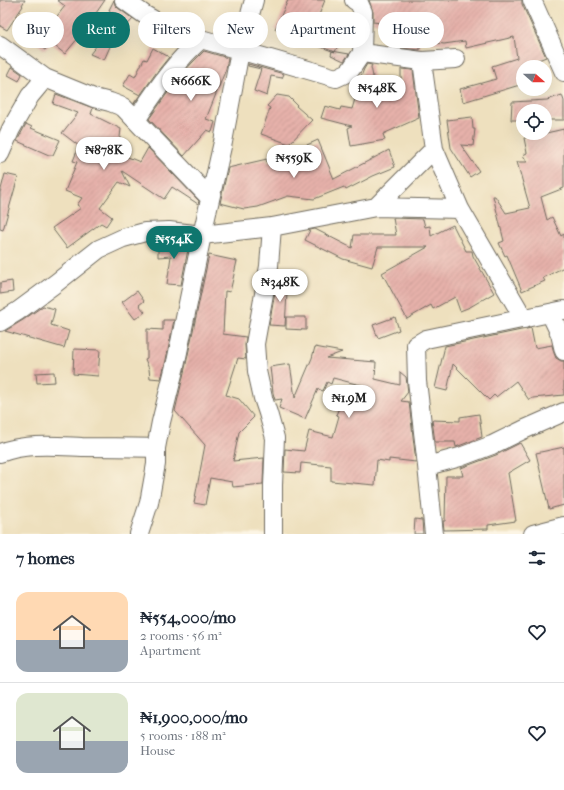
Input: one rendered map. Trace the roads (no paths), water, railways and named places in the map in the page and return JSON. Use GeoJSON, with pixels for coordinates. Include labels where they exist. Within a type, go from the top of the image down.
{"type":"FeatureCollection","features":[{"type":"Feature","properties":{"kind":"street"},"geometry":{"type":"LineString","coordinates":[[124,0],[141,12]]}},
{"type":"Feature","properties":{"kind":"street"},"geometry":{"type":"LineString","coordinates":[[139,534],[149,503],[156,464],[156,448],[161,422],[176,362],[223,142],[240,51],[254,0]]}},
{"type":"Feature","properties":{"kind":"street"},"geometry":{"type":"LineString","coordinates":[[205,40],[336,78],[349,72],[362,53],[363,12],[359,3],[354,0]]}},
{"type":"Feature","properties":{"kind":"street"},"geometry":{"type":"LineString","coordinates":[[532,0],[564,72]]}},
{"type":"Feature","properties":{"kind":"street"},"geometry":{"type":"LineString","coordinates":[[0,45],[45,78],[94,98],[123,107],[210,198]]}},
{"type":"Feature","properties":{"kind":"street"},"geometry":{"type":"LineString","coordinates":[[136,120],[170,72],[191,48]]}},
{"type":"Feature","properties":{"kind":"street"},"geometry":{"type":"LineString","coordinates":[[362,53],[422,61],[456,58]]}},
{"type":"Feature","properties":{"kind":"street"},"geometry":{"type":"LineString","coordinates":[[422,61],[434,150],[460,209],[524,319]]}},
{"type":"Feature","properties":{"kind":"street"},"geometry":{"type":"LineString","coordinates":[[0,154],[11,129],[30,96],[45,78]]}},
{"type":"Feature","properties":{"kind":"street"},"geometry":{"type":"LineString","coordinates":[[376,207],[434,150]]}},
{"type":"Feature","properties":{"kind":"street"},"geometry":{"type":"LineString","coordinates":[[0,322],[18,311],[56,283],[98,249],[123,238],[145,232],[169,231],[202,235],[272,227],[376,207],[460,209]]}},
{"type":"Feature","properties":{"kind":"street"},"geometry":{"type":"LineString","coordinates":[[272,227],[270,266],[255,344],[257,371],[263,398],[275,438],[273,534]]}},
{"type":"Feature","properties":{"kind":"street"},"geometry":{"type":"LineString","coordinates":[[0,306],[18,311]]}},
{"type":"Feature","properties":{"kind":"street"},"geometry":{"type":"LineString","coordinates":[[434,534],[428,466],[417,381],[416,345],[426,339],[557,312],[564,351]]}},
{"type":"Feature","properties":{"kind":"street"},"geometry":{"type":"LineString","coordinates":[[428,466],[460,457],[492,445],[564,412]]}},
{"type":"Feature","properties":{"kind":"street"},"geometry":{"type":"LineString","coordinates":[[0,453],[26,447],[52,446],[156,448]]}},
{"type":"Feature","properties":{"kind":"street"},"geometry":{"type":"LineString","coordinates":[[533,534],[564,526]]}}]}
